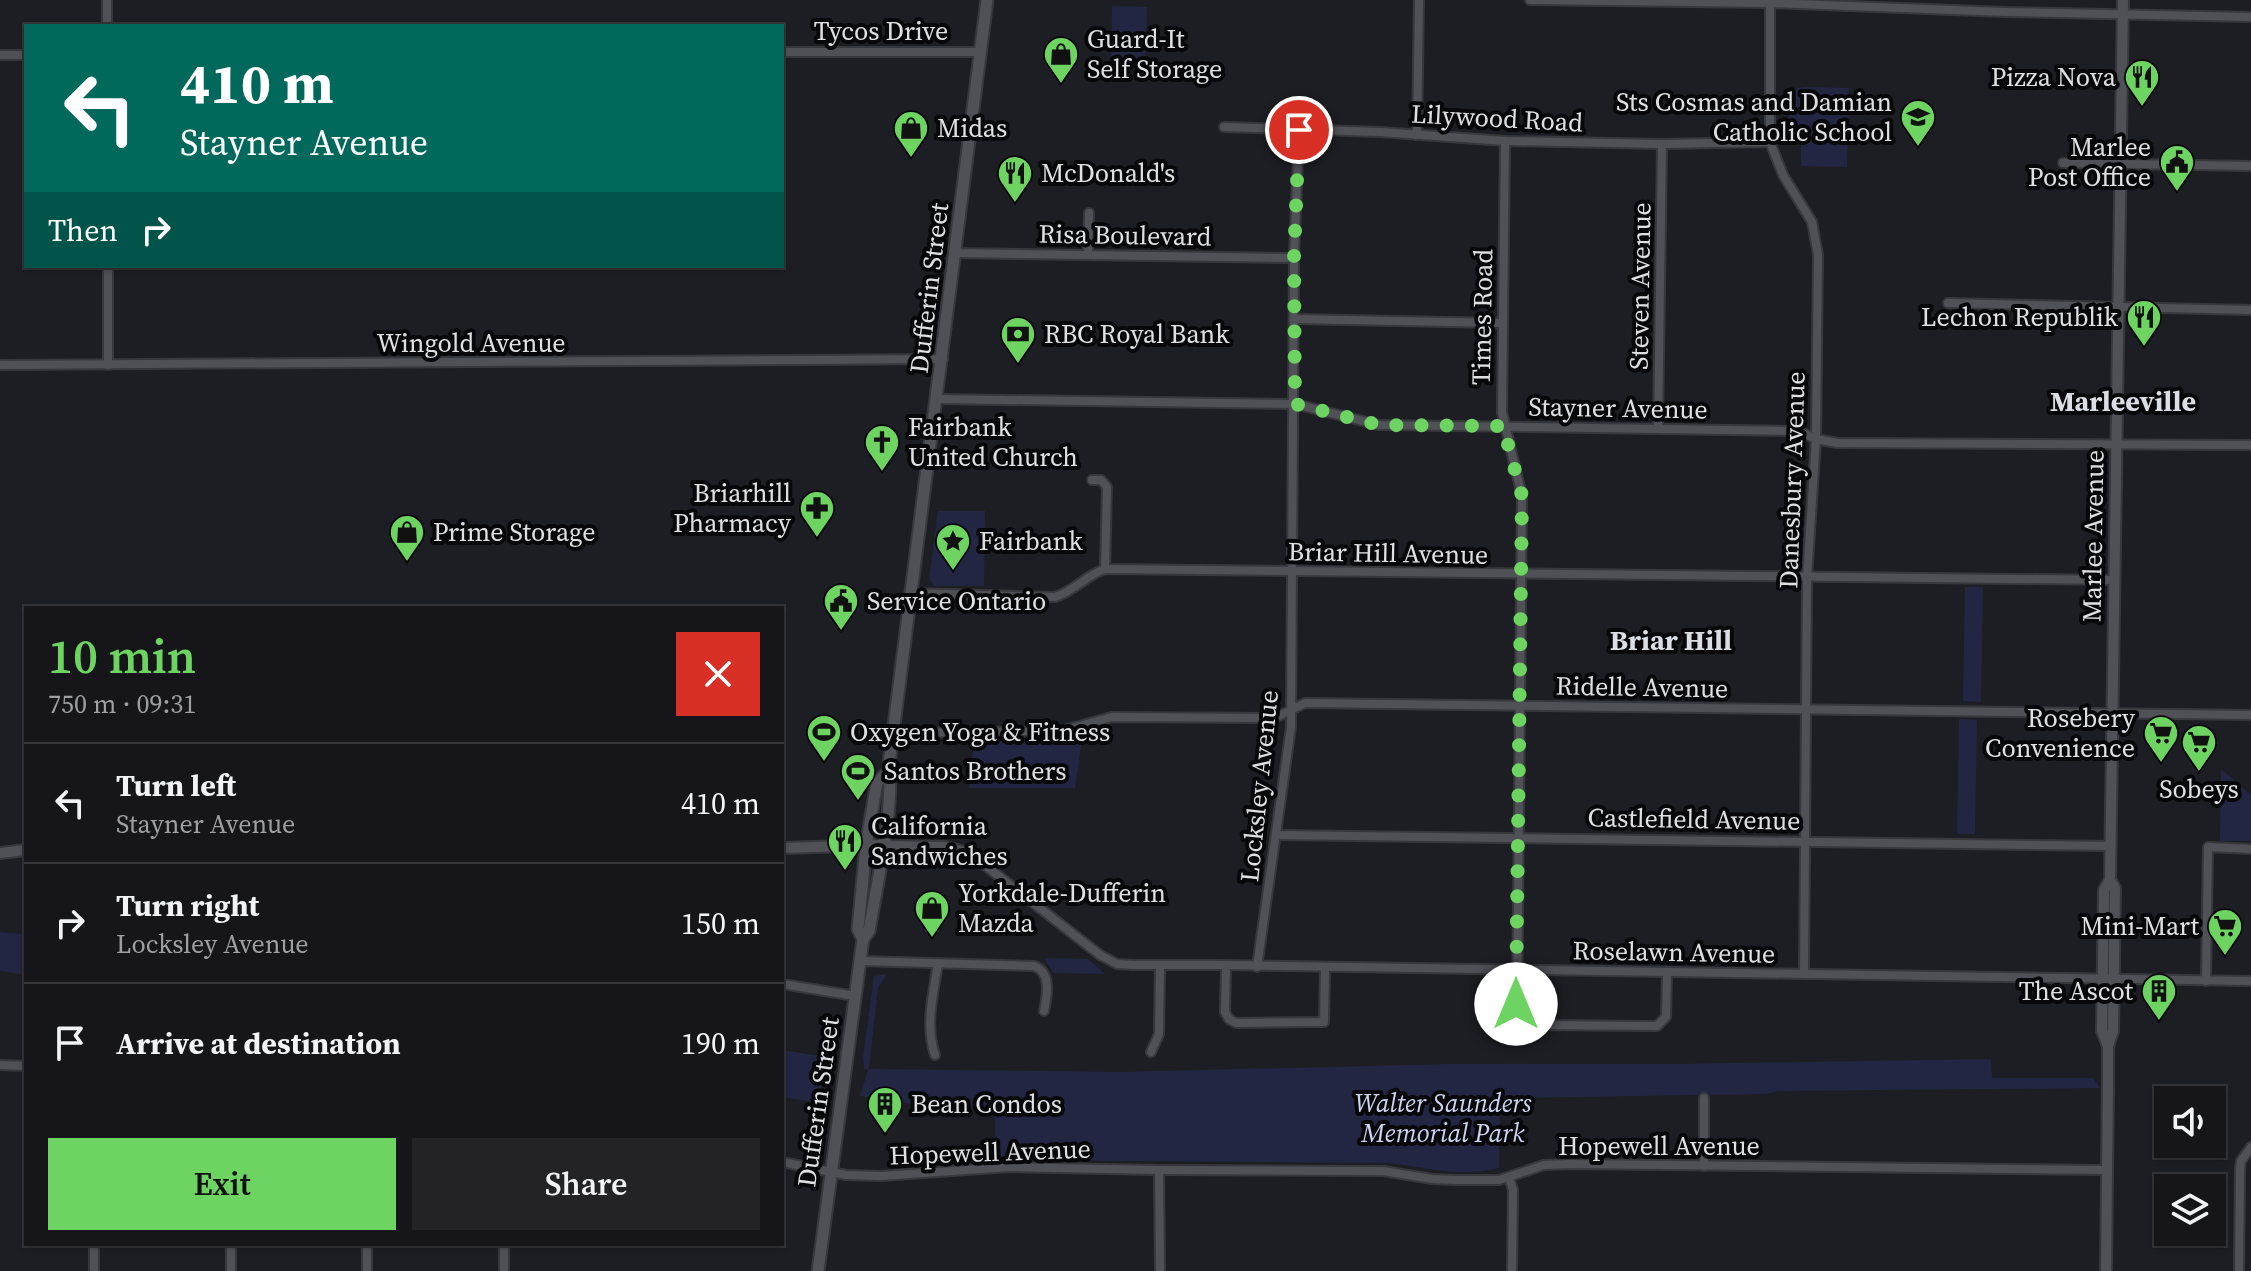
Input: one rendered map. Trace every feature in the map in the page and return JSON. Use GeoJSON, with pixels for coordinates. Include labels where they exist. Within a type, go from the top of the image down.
{"type":"FeatureCollection","features":[{"type":"Feature","properties":{"kind":"main road","name":"Dufferin Street"},"geometry":{"type":"LineString","coordinates":[[818,1271],[863,939],[869,931],[891,781],[888,772],[987,0]]}},
{"type":"Feature","properties":{"kind":"main road","name":"Dufferin Street"},"geometry":{"type":"LineString","coordinates":[[863,939],[858,929],[866,846],[877,782],[888,772]]}},
{"type":"Feature","properties":{"kind":"street"},"geometry":{"type":"LineString","coordinates":[[107,0],[107,24]]}},
{"type":"Feature","properties":{"kind":"street"},"geometry":{"type":"LineString","coordinates":[[1417,135],[1419,0]]}},
{"type":"Feature","properties":{"kind":"street"},"geometry":{"type":"LineString","coordinates":[[1530,0],[1770,1],[2251,17]]}},
{"type":"Feature","properties":{"kind":"street","name":"Marlee Avenue"},"geometry":{"type":"LineString","coordinates":[[2106,1271],[2108,1046],[2113,1031],[2104,890],[2110,880],[2111,846],[2123,0]]}},
{"type":"Feature","properties":{"kind":"street","name":"Danesbury Avenue"},"geometry":{"type":"LineString","coordinates":[[1770,1],[1770,142],[1783,175],[1812,222],[1817,244],[1816,439],[1807,577],[1804,973]]}},
{"type":"Feature","properties":{"kind":"street","name":"Tycos Drive"},"geometry":{"type":"LineString","coordinates":[[784,52],[979,52]]}},
{"type":"Feature","properties":{"kind":"street"},"geometry":{"type":"LineString","coordinates":[[0,55],[24,55]]}},
{"type":"Feature","properties":{"kind":"street","name":"Lilywood Road"},"geometry":{"type":"LineString","coordinates":[[1224,127],[1505,141],[1662,144],[1770,142]]}},
{"type":"Feature","properties":{"kind":"street","name":"Locksley Avenue"},"geometry":{"type":"LineString","coordinates":[[1257,967],[1291,727],[1294,258],[1299,130]]}},
{"type":"Feature","properties":{"kind":"street","name":"Times Road"},"geometry":{"type":"LineString","coordinates":[[1505,141],[1501,323],[1503,426],[1522,496],[1516,1004],[1519,1017],[1531,1025],[1657,1026],[1666,1017],[1667,973]]}},
{"type":"Feature","properties":{"kind":"street","name":"Steven Avenue"},"geometry":{"type":"LineString","coordinates":[[1658,428],[1662,144]]}},
{"type":"Feature","properties":{"kind":"street"},"geometry":{"type":"LineString","coordinates":[[2063,163],[2251,166]]}},
{"type":"Feature","properties":{"kind":"street"},"geometry":{"type":"LineString","coordinates":[[1088,254],[1089,213]]}},
{"type":"Feature","properties":{"kind":"street","name":"Risa Boulevard"},"geometry":{"type":"LineString","coordinates":[[956,253],[1294,258]]}},
{"type":"Feature","properties":{"kind":"street"},"geometry":{"type":"LineString","coordinates":[[108,268],[108,365]]}},
{"type":"Feature","properties":{"kind":"street"},"geometry":{"type":"LineString","coordinates":[[1948,303],[2251,310]]}},
{"type":"Feature","properties":{"kind":"street"},"geometry":{"type":"LineString","coordinates":[[1294,319],[1501,323]]}},
{"type":"Feature","properties":{"kind":"street","name":"Wingold Avenue"},"geometry":{"type":"LineString","coordinates":[[0,365],[943,359]]}},
{"type":"Feature","properties":{"kind":"street","name":"Stayner Avenue"},"geometry":{"type":"LineString","coordinates":[[937,399],[1295,404],[1379,425],[1798,431],[1837,443],[2251,445]]}},
{"type":"Feature","properties":{"kind":"street"},"geometry":{"type":"LineString","coordinates":[[911,593],[1055,597],[1105,569],[1107,487],[1101,480],[1092,480]]}},
{"type":"Feature","properties":{"kind":"street","name":"Briar Hill Avenue"},"geometry":{"type":"LineString","coordinates":[[1105,569],[2114,580]]}},
{"type":"Feature","properties":{"kind":"street","name":"Ridelle Avenue"},"geometry":{"type":"LineString","coordinates":[[894,733],[1061,731],[1112,717],[1275,718],[1305,703],[2251,715]]}},
{"type":"Feature","properties":{"kind":"street","name":"Castlefield Avenue"},"geometry":{"type":"LineString","coordinates":[[1276,835],[2111,846]]}},
{"type":"Feature","properties":{"kind":"street"},"geometry":{"type":"LineString","coordinates":[[784,848],[882,845]]}},
{"type":"Feature","properties":{"kind":"street","name":"Roselawn Avenue"},"geometry":{"type":"LineString","coordinates":[[882,845],[946,846],[968,852],[1100,955],[1117,964],[2251,981]]}},
{"type":"Feature","properties":{"kind":"street"},"geometry":{"type":"LineString","coordinates":[[2206,981],[2208,847],[2251,849]]}},
{"type":"Feature","properties":{"kind":"street"},"geometry":{"type":"LineString","coordinates":[[0,853],[24,850]]}},
{"type":"Feature","properties":{"kind":"street"},"geometry":{"type":"LineString","coordinates":[[861,961],[1042,968],[1045,975],[1044,1011]]}},
{"type":"Feature","properties":{"kind":"street"},"geometry":{"type":"LineString","coordinates":[[935,1055],[930,1039],[931,1005],[938,964]]}},
{"type":"Feature","properties":{"kind":"street"},"geometry":{"type":"LineString","coordinates":[[1226,965],[1225,1012],[1232,1022],[1324,1022],[1325,968]]}},
{"type":"Feature","properties":{"kind":"street"},"geometry":{"type":"LineString","coordinates":[[1151,1052],[1159,1034],[1160,967]]}},
{"type":"Feature","properties":{"kind":"street"},"geometry":{"type":"LineString","coordinates":[[784,984],[855,996]]}},
{"type":"Feature","properties":{"kind":"street"},"geometry":{"type":"LineString","coordinates":[[0,1065],[24,1066]]}},
{"type":"Feature","properties":{"kind":"street"},"geometry":{"type":"LineString","coordinates":[[1704,1098],[1704,1166]]}},
{"type":"Feature","properties":{"kind":"street"},"geometry":{"type":"LineString","coordinates":[[2239,1271],[2240,1169],[2241,1161],[2251,1147]]}},
{"type":"Feature","properties":{"kind":"street","name":"Hopewell Avenue"},"geometry":{"type":"LineString","coordinates":[[784,1162],[849,1175],[900,1176],[997,1167],[1383,1171],[1455,1180],[1499,1180],[1544,1165],[2107,1170]]}},
{"type":"Feature","properties":{"kind":"street"},"geometry":{"type":"LineString","coordinates":[[1159,1170],[1160,1271]]}},
{"type":"Feature","properties":{"kind":"street"},"geometry":{"type":"LineString","coordinates":[[1509,1177],[1513,1190],[1512,1271]]}},
{"type":"Feature","properties":{"kind":"street"},"geometry":{"type":"LineString","coordinates":[[94,1246],[94,1271]]}},
{"type":"Feature","properties":{"kind":"street"},"geometry":{"type":"LineString","coordinates":[[231,1246],[231,1271]]}},
{"type":"Feature","properties":{"kind":"street"},"geometry":{"type":"LineString","coordinates":[[367,1246],[367,1271]]}},
{"type":"Feature","properties":{"kind":"street"},"geometry":{"type":"LineString","coordinates":[[504,1246],[504,1271]]}},
{"type":"Feature","properties":{"kind":"green space"},"geometry":{"type":"Polygon","coordinates":[[[1112,6],[1147,7],[1145,65],[1111,63],[1112,6]]]}},
{"type":"Feature","properties":{"kind":"green space"},"geometry":{"type":"Polygon","coordinates":[[[1803,87],[1849,88],[1847,167],[1801,166],[1801,136],[1788,136],[1791,90],[1803,87]]]}},
{"type":"Feature","properties":{"kind":"green space"},"geometry":{"type":"Polygon","coordinates":[[[938,511],[985,511],[984,586],[934,586],[929,578],[938,511]]]}},
{"type":"Feature","properties":{"kind":"green space"},"geometry":{"type":"Polygon","coordinates":[[[1965,587],[1983,587],[1981,702],[1963,701],[1965,587]]]}},
{"type":"Feature","properties":{"kind":"green space"},"geometry":{"type":"Polygon","coordinates":[[[1959,719],[1977,720],[1975,834],[1957,834],[1959,719]]]}},
{"type":"Feature","properties":{"kind":"green space"},"geometry":{"type":"Polygon","coordinates":[[[1082,739],[1075,788],[969,788],[974,740],[1082,739]]]}},
{"type":"Feature","properties":{"kind":"green space"},"geometry":{"type":"Polygon","coordinates":[[[2221,769],[2251,795],[2251,841],[2220,841],[2221,769]]]}},
{"type":"Feature","properties":{"kind":"green space"},"geometry":{"type":"Polygon","coordinates":[[[0,932],[23,934],[24,975],[0,971],[0,932]]]}},
{"type":"Feature","properties":{"kind":"green space"},"geometry":{"type":"Polygon","coordinates":[[[1044,958],[1088,959],[1105,974],[1053,973],[1044,958]]]}},
{"type":"Feature","properties":{"kind":"green space","name":"Walter Saunders Memorial Park"},"geometry":{"type":"Polygon","coordinates":[[[887,974],[878,988],[869,1069],[1121,1072],[1451,1064],[1991,1059],[1992,1078],[2093,1078],[2100,1088],[1500,1098],[1499,1168],[1470,1172],[1387,1163],[998,1160],[995,1107],[925,1106],[860,1096],[868,1070],[864,1069],[863,1057],[874,976],[887,974]]]}},
{"type":"Feature","properties":{"kind":"green space"},"geometry":{"type":"Polygon","coordinates":[[[784,1050],[826,1057],[820,1094],[822,1100],[819,1103],[784,1097],[784,1050]]]}},
{"type":"Feature","properties":{"kind":"place","name":"Guard-It Self Storage"},"geometry":{"type":"Point","coordinates":[1061,85]}},
{"type":"Feature","properties":{"kind":"place","name":"Pizza Nova"},"geometry":{"type":"Point","coordinates":[2142,108]}},
{"type":"Feature","properties":{"kind":"place","name":"Sts Cosmas and Damian Catholic School"},"geometry":{"type":"Point","coordinates":[1918,148]}},
{"type":"Feature","properties":{"kind":"place","name":"Midas"},"geometry":{"type":"Point","coordinates":[911,159]}},
{"type":"Feature","properties":{"kind":"place","name":"Marlee Post Office"},"geometry":{"type":"Point","coordinates":[2177,193]}},
{"type":"Feature","properties":{"kind":"place","name":"McDonald's"},"geometry":{"type":"Point","coordinates":[1015,204]}},
{"type":"Feature","properties":{"kind":"place","name":"Lechon Republik"},"geometry":{"type":"Point","coordinates":[2144,348]}},
{"type":"Feature","properties":{"kind":"place","name":"RBC Royal Bank"},"geometry":{"type":"Point","coordinates":[1018,365]}},
{"type":"Feature","properties":{"kind":"place","name":"Fairbank United Church"},"geometry":{"type":"Point","coordinates":[882,473]}},
{"type":"Feature","properties":{"kind":"place","name":"Briarhill Pharmacy"},"geometry":{"type":"Point","coordinates":[817,539]}},
{"type":"Feature","properties":{"kind":"place","name":"Prime Storage"},"geometry":{"type":"Point","coordinates":[407,563]}},
{"type":"Feature","properties":{"kind":"place","name":"Fairbank"},"geometry":{"type":"Point","coordinates":[953,572]}},
{"type":"Feature","properties":{"kind":"place","name":"Service Ontario"},"geometry":{"type":"Point","coordinates":[841,632]}},
{"type":"Feature","properties":{"kind":"place","name":"Oxygen Yoga & Fitness"},"geometry":{"type":"Point","coordinates":[824,763]}},
{"type":"Feature","properties":{"kind":"place","name":"Rosebery Convenience"},"geometry":{"type":"Point","coordinates":[2161,764]}},
{"type":"Feature","properties":{"kind":"place","name":"Sobeys"},"geometry":{"type":"Point","coordinates":[2199,773]}},
{"type":"Feature","properties":{"kind":"place","name":"Santos Brothers"},"geometry":{"type":"Point","coordinates":[858,802]}},
{"type":"Feature","properties":{"kind":"place","name":"California Sandwiches"},"geometry":{"type":"Point","coordinates":[845,872]}},
{"type":"Feature","properties":{"kind":"place","name":"Yorkdale-Dufferin Mazda"},"geometry":{"type":"Point","coordinates":[932,939]}},
{"type":"Feature","properties":{"kind":"place","name":"Mini-Mart"},"geometry":{"type":"Point","coordinates":[2225,957]}},
{"type":"Feature","properties":{"kind":"place","name":"The Ascot"},"geometry":{"type":"Point","coordinates":[2159,1022]}},
{"type":"Feature","properties":{"kind":"place","name":"Bean Condos"},"geometry":{"type":"Point","coordinates":[885,1135]}},
{"type":"Feature","properties":{"kind":"district","name":"Marleeville"},"geometry":{"type":"Point","coordinates":[2123,401]}},
{"type":"Feature","properties":{"kind":"district","name":"Briar Hill"},"geometry":{"type":"Point","coordinates":[1671,640]}},
{"type":"Feature","properties":{"kind":"route"},"geometry":{"type":"LineString","coordinates":[[1299,130],[1294,258],[1295,404],[1379,425],[1503,426],[1522,496],[1516,1004]]}}]}
